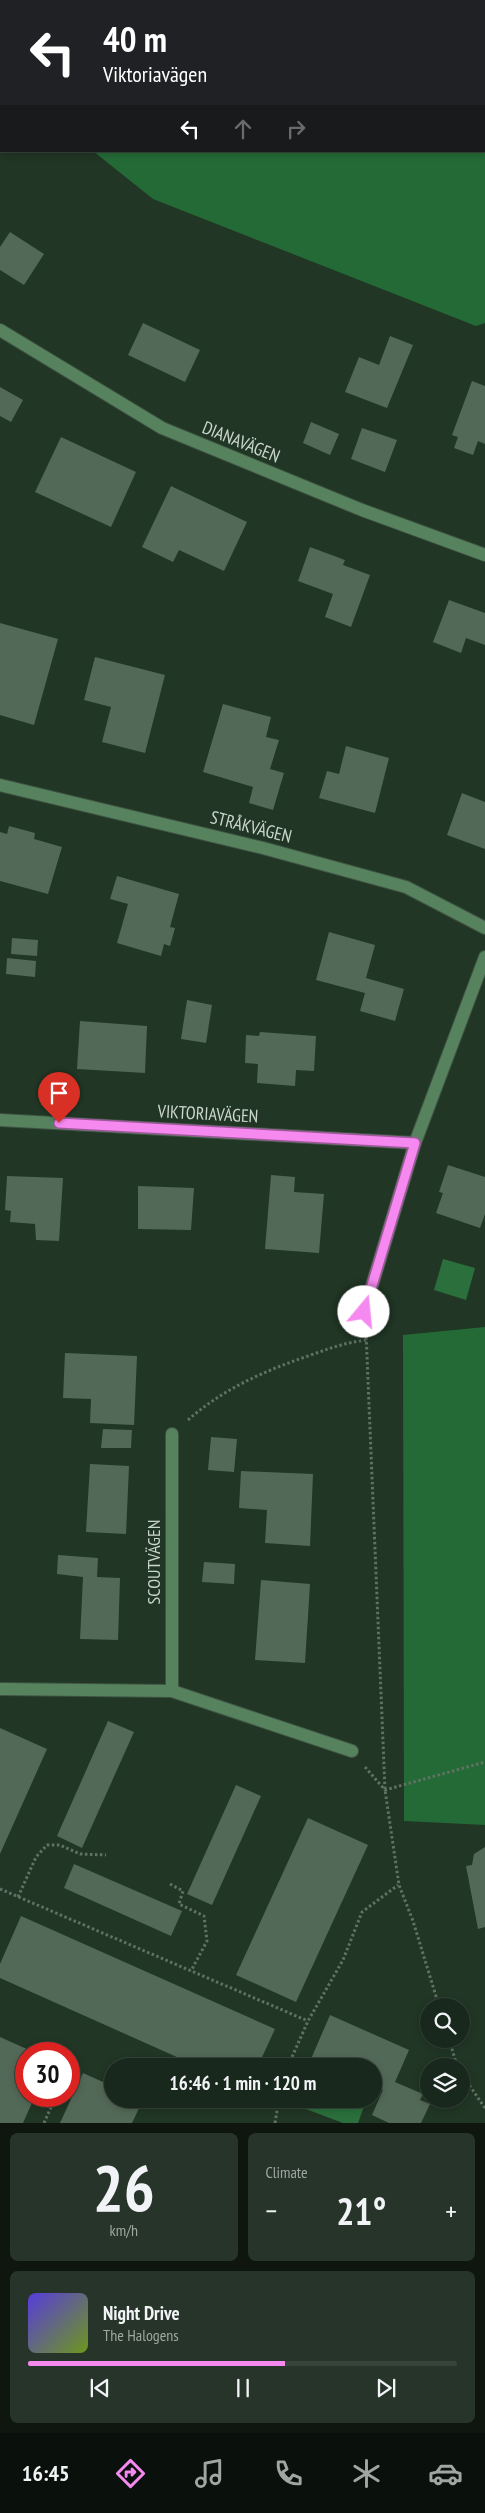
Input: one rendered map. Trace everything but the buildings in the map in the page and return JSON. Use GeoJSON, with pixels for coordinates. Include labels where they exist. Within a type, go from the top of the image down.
{"type":"FeatureCollection","features":[{"type":"Feature","properties":{"kind":"street","name":"DIANAVÄGEN"},"geometry":{"type":"LineString","coordinates":[[0,330],[162,428],[362,510],[485,556]]}},
{"type":"Feature","properties":{"kind":"street","name":"STRÅKVÄGEN"},"geometry":{"type":"LineString","coordinates":[[0,785],[262,848],[406,887],[485,928]]}},
{"type":"Feature","properties":{"kind":"street"},"geometry":{"type":"LineString","coordinates":[[364,1312],[415,1143],[485,957]]}},
{"type":"Feature","properties":{"kind":"street","name":"VIKTORIAVÄGEN"},"geometry":{"type":"LineString","coordinates":[[0,1120],[415,1143]]}},
{"type":"Feature","properties":{"kind":"street","name":"SCOUTVÄGEN"},"geometry":{"type":"LineString","coordinates":[[172,1434],[172,1691]]}},
{"type":"Feature","properties":{"kind":"street"},"geometry":{"type":"LineString","coordinates":[[0,1689],[172,1691],[352,1751]]}},
{"type":"Feature","properties":{"kind":"path"},"geometry":{"type":"LineString","coordinates":[[364,1312],[367,1340],[385,1790],[399,1885],[413,1920],[437,1998]]}},
{"type":"Feature","properties":{"kind":"path"},"geometry":{"type":"LineString","coordinates":[[172,1434],[208,1402],[264,1371],[347,1342],[367,1340]]}},
{"type":"Feature","properties":{"kind":"path"},"geometry":{"type":"LineString","coordinates":[[352,1751],[385,1790]]}},
{"type":"Feature","properties":{"kind":"path"},"geometry":{"type":"LineString","coordinates":[[385,1790],[485,1762]]}},
{"type":"Feature","properties":{"kind":"path"},"geometry":{"type":"LineString","coordinates":[[18,1897],[36,1856],[47,1845],[60,1845],[80,1854],[106,1855]]}},
{"type":"Feature","properties":{"kind":"path"},"geometry":{"type":"LineString","coordinates":[[170,1884],[183,1891],[179,1904],[204,1916],[207,1941],[191,1971]]}},
{"type":"Feature","properties":{"kind":"path"},"geometry":{"type":"LineString","coordinates":[[292,2058],[308,2021],[343,1960],[362,1912],[399,1885]]}},
{"type":"Feature","properties":{"kind":"path"},"geometry":{"type":"LineString","coordinates":[[0,1889],[308,2021]]}},
{"type":"Feature","properties":{"kind":"path"},"geometry":{"type":"LineString","coordinates":[[470,2086],[485,2108]]}},
{"type":"Feature","properties":{"kind":"path"},"geometry":{"type":"LineString","coordinates":[[44,2123],[51,2107]]}},
{"type":"Feature","properties":{"kind":"path"},"geometry":{"type":"LineString","coordinates":[[275,2123],[278,2108]]}},
{"type":"Feature","properties":{"kind":"shaded area"},"geometry":{"type":"Polygon","coordinates":[[[94,152],[485,152],[485,323],[476,326],[153,199],[94,152]]]}},
{"type":"Feature","properties":{"kind":"shaded area"},"geometry":{"type":"Polygon","coordinates":[[[443,1259],[475,1268],[466,1300],[434,1290],[443,1259]]]}},
{"type":"Feature","properties":{"kind":"shaded area"},"geometry":{"type":"Polygon","coordinates":[[[485,1327],[485,1825],[404,1821],[403,1335],[485,1327]]]}},
{"type":"Feature","properties":{"kind":"shaded area"},"geometry":{"type":"Polygon","coordinates":[[[363,2108],[358,2123],[343,2123],[306,2109],[363,2108]]]}},
{"type":"Feature","properties":{"kind":"route"},"geometry":{"type":"LineString","coordinates":[[59,1123],[415,1143],[364,1312]]}}]}
